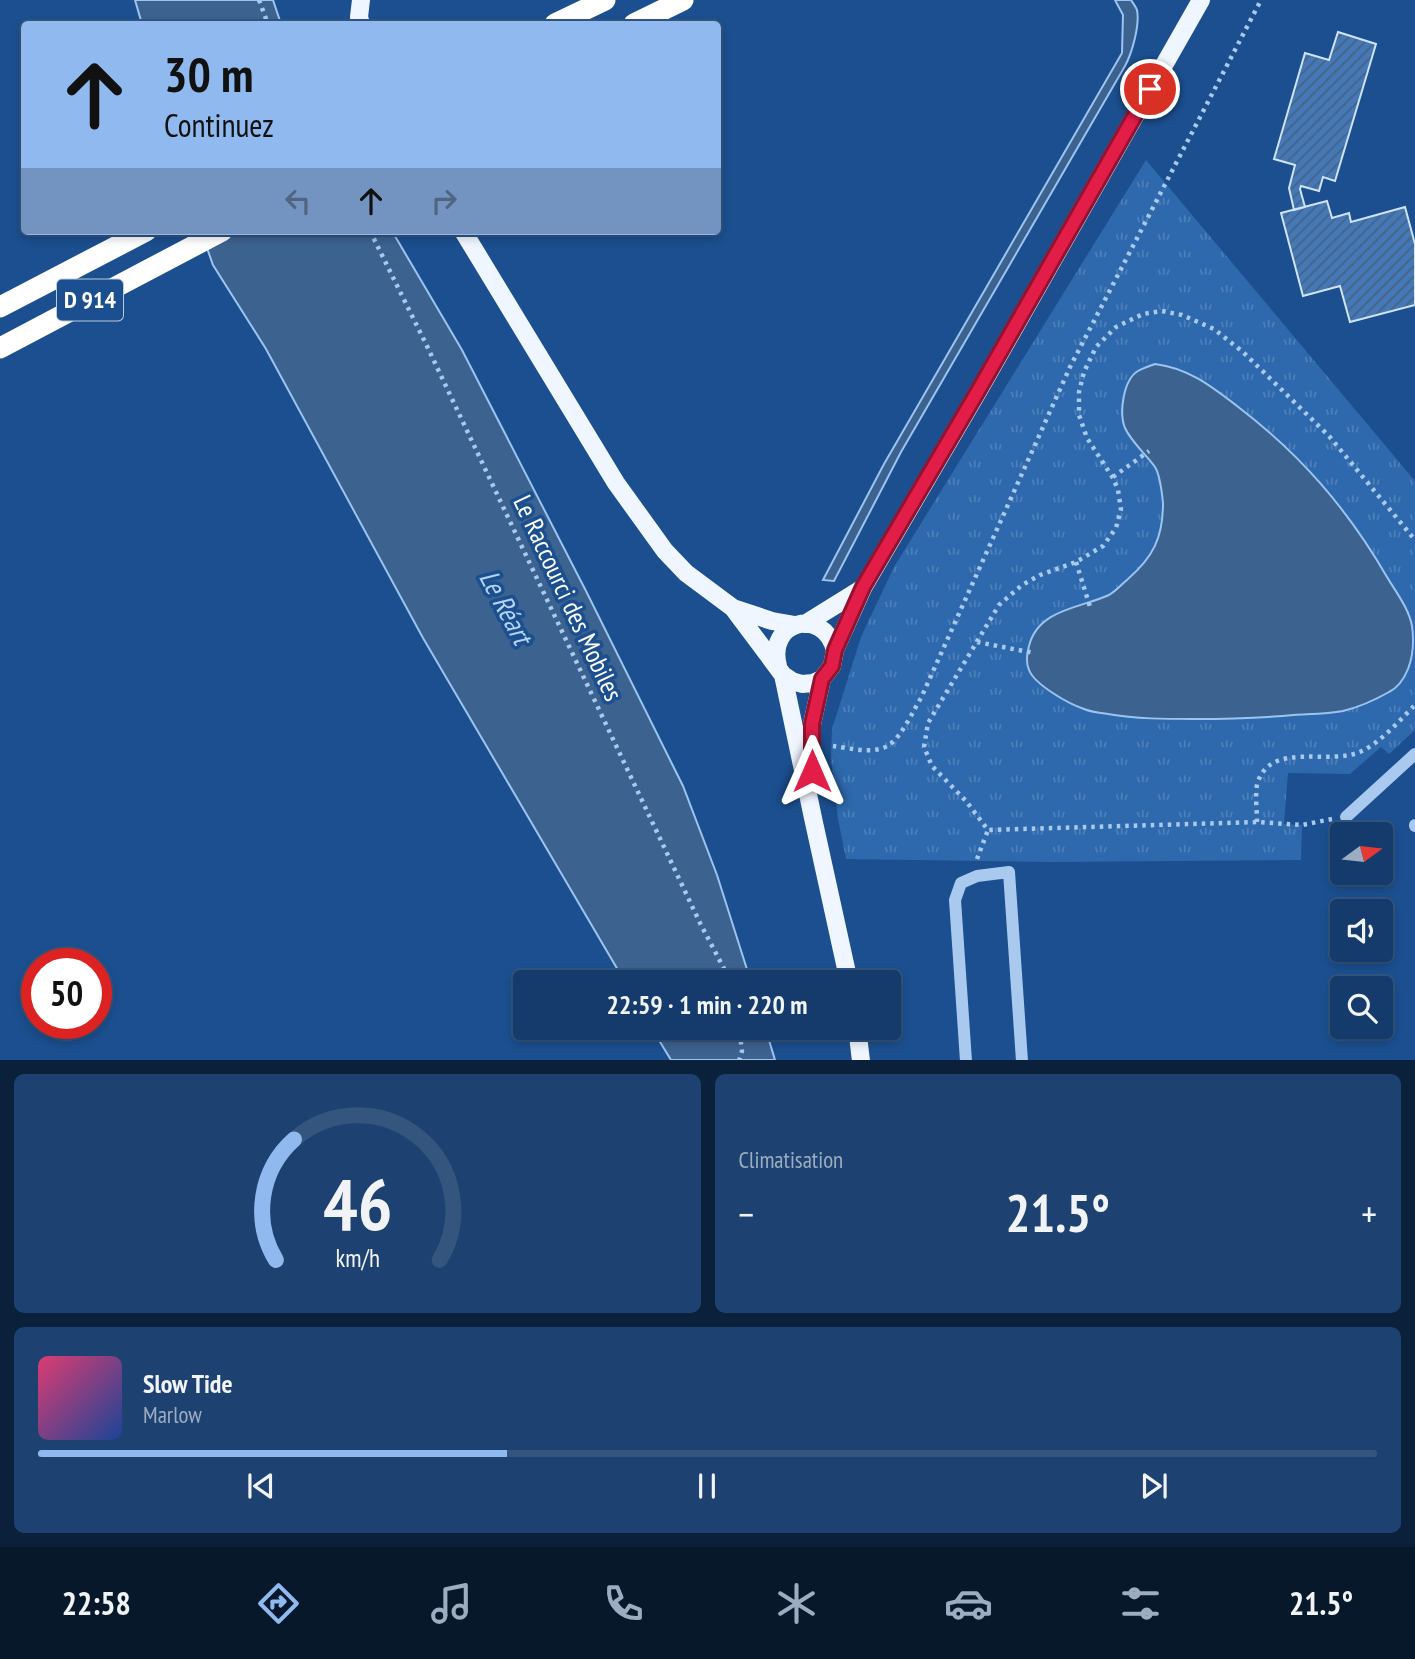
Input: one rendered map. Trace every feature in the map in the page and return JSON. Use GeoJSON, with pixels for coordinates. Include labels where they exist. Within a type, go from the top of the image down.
{"type":"FeatureCollection","features":[{"type":"Feature","properties":{"kind":"highway"},"geometry":{"type":"LineString","coordinates":[[550,21],[588,0]]}},
{"type":"Feature","properties":{"kind":"highway"},"geometry":{"type":"LineString","coordinates":[[561,21],[604,0]]}},
{"type":"Feature","properties":{"kind":"highway"},"geometry":{"type":"LineString","coordinates":[[640,21],[683,0]]}},
{"type":"Feature","properties":{"kind":"highway","name":"D 914"},"geometry":{"type":"LineString","coordinates":[[0,307],[138,235]]}},
{"type":"Feature","properties":{"kind":"highway","name":"D 914"},"geometry":{"type":"LineString","coordinates":[[3,347],[214,235]]}},
{"type":"Feature","properties":{"kind":"main road"},"geometry":{"type":"LineString","coordinates":[[360,21],[361,0]]}},
{"type":"Feature","properties":{"kind":"main road"},"geometry":{"type":"LineString","coordinates":[[813,818],[812,724],[822,679],[832,666],[835,650],[863,587],[1201,0]]}},
{"type":"Feature","properties":{"kind":"main road"},"geometry":{"type":"LineString","coordinates":[[465,235],[616,483],[665,551],[686,573],[733,608],[792,681],[802,684],[822,679]]}},
{"type":"Feature","properties":{"kind":"main road"},"geometry":{"type":"LineString","coordinates":[[846,970],[781,670],[775,657],[776,647],[786,630],[863,587]]}},
{"type":"Feature","properties":{"kind":"main road"},"geometry":{"type":"LineString","coordinates":[[733,608],[772,621],[814,625],[828,634],[835,650]]}},
{"type":"Feature","properties":{"kind":"main road"},"geometry":{"type":"LineString","coordinates":[[858,1040],[861,1060]]}},
{"type":"Feature","properties":{"kind":"lane"},"geometry":{"type":"LineString","coordinates":[[1346,817],[1415,754]]}},
{"type":"Feature","properties":{"kind":"lane"},"geometry":{"type":"LineString","coordinates":[[967,1060],[956,900],[961,883],[977,876],[1009,872],[1022,1060]]}},
{"type":"Feature","properties":{"kind":"path"},"geometry":{"type":"LineString","coordinates":[[258,0],[267,21]]}},
{"type":"Feature","properties":{"kind":"path"},"geometry":{"type":"LineString","coordinates":[[827,745],[869,750],[887,747],[898,736],[921,698],[1070,367],[1261,0]]}},
{"type":"Feature","properties":{"kind":"path","name":"Le Raccourci des Mobiles"},"geometry":{"type":"LineString","coordinates":[[372,235],[725,970]]}},
{"type":"Feature","properties":{"kind":"path"},"geometry":{"type":"LineString","coordinates":[[988,830],[966,801],[932,766],[924,747],[928,723],[999,605],[1022,585],[1040,575],[1076,562],[1102,546],[1116,528],[1121,509],[1118,490],[1087,438],[1079,415],[1079,392],[1084,372],[1096,347],[1116,327],[1143,314],[1162,312],[1182,315],[1214,329],[1243,352],[1329,436],[1415,540]]}},
{"type":"Feature","properties":{"kind":"path"},"geometry":{"type":"LineString","coordinates":[[1113,478],[1149,452]]}},
{"type":"Feature","properties":{"kind":"path"},"geometry":{"type":"LineString","coordinates":[[1076,562],[1091,610]]}},
{"type":"Feature","properties":{"kind":"path"},"geometry":{"type":"LineString","coordinates":[[976,642],[1034,653]]}},
{"type":"Feature","properties":{"kind":"path"},"geometry":{"type":"LineString","coordinates":[[1257,822],[1257,785],[1271,764],[1284,757],[1334,758],[1363,751],[1415,705]]}},
{"type":"Feature","properties":{"kind":"path"},"geometry":{"type":"LineString","coordinates":[[988,830],[1257,822],[1302,825],[1346,817]]}},
{"type":"Feature","properties":{"kind":"path"},"geometry":{"type":"LineString","coordinates":[[977,876],[976,861],[988,830]]}},
{"type":"Feature","properties":{"kind":"path"},"geometry":{"type":"LineString","coordinates":[[739,1060],[742,1051],[741,1040]]}},
{"type":"Feature","properties":{"kind":"green space"},"geometry":{"type":"Polygon","coordinates":[[[1146,160],[1415,481],[1415,730],[1389,754],[1381,747],[1350,774],[1288,773],[1284,824],[1302,825],[1301,860],[1050,862],[846,859],[831,758],[832,729],[861,637],[894,567],[1146,160]]]}},
{"type":"Feature","properties":{"kind":"water"},"geometry":{"type":"Polygon","coordinates":[[[135,0],[273,0],[280,21],[141,21],[135,0]]]}},
{"type":"Feature","properties":{"kind":"water"},"geometry":{"type":"Polygon","coordinates":[[[1115,0],[1131,0],[1137,10],[1135,39],[1125,66],[901,452],[834,581],[823,580],[884,464],[1122,53],[1123,15],[1115,0]]]}},
{"type":"Feature","properties":{"kind":"water","name":"Le Réart"},"geometry":{"type":"Polygon","coordinates":[[[202,235],[394,235],[462,350],[683,786],[717,875],[747,970],[618,970],[423,638],[266,349],[213,265],[202,235]]]}},
{"type":"Feature","properties":{"kind":"water"},"geometry":{"type":"Polygon","coordinates":[[[1155,364],[1178,369],[1199,379],[1260,424],[1302,463],[1356,528],[1402,601],[1412,626],[1413,648],[1410,664],[1403,679],[1393,690],[1361,705],[1331,713],[1232,719],[1151,718],[1087,710],[1053,693],[1032,676],[1027,664],[1029,646],[1041,624],[1062,612],[1114,592],[1144,563],[1159,537],[1163,503],[1158,475],[1155,467],[1125,428],[1122,414],[1126,389],[1133,375],[1155,364]]]}},
{"type":"Feature","properties":{"kind":"water"},"geometry":{"type":"Polygon","coordinates":[[[659,1040],[769,1040],[775,1060],[671,1060],[659,1040]]]}},
{"type":"Feature","properties":{"kind":"building"},"geometry":{"type":"Polygon","coordinates":[[[1338,32],[1376,44],[1335,181],[1323,177],[1319,191],[1301,186],[1305,207],[1294,210],[1289,188],[1295,165],[1274,159],[1305,53],[1329,60],[1338,32]]]}},
{"type":"Feature","properties":{"kind":"building"},"geometry":{"type":"Polygon","coordinates":[[[1327,201],[1332,218],[1349,213],[1351,222],[1405,207],[1415,244],[1415,305],[1350,322],[1340,286],[1303,296],[1281,213],[1327,201]]]}},
{"type":"Feature","properties":{"kind":"route"},"geometry":{"type":"LineString","coordinates":[[812,771],[812,724],[822,679],[832,666],[835,650],[863,587],[1150,89]]}}]}
